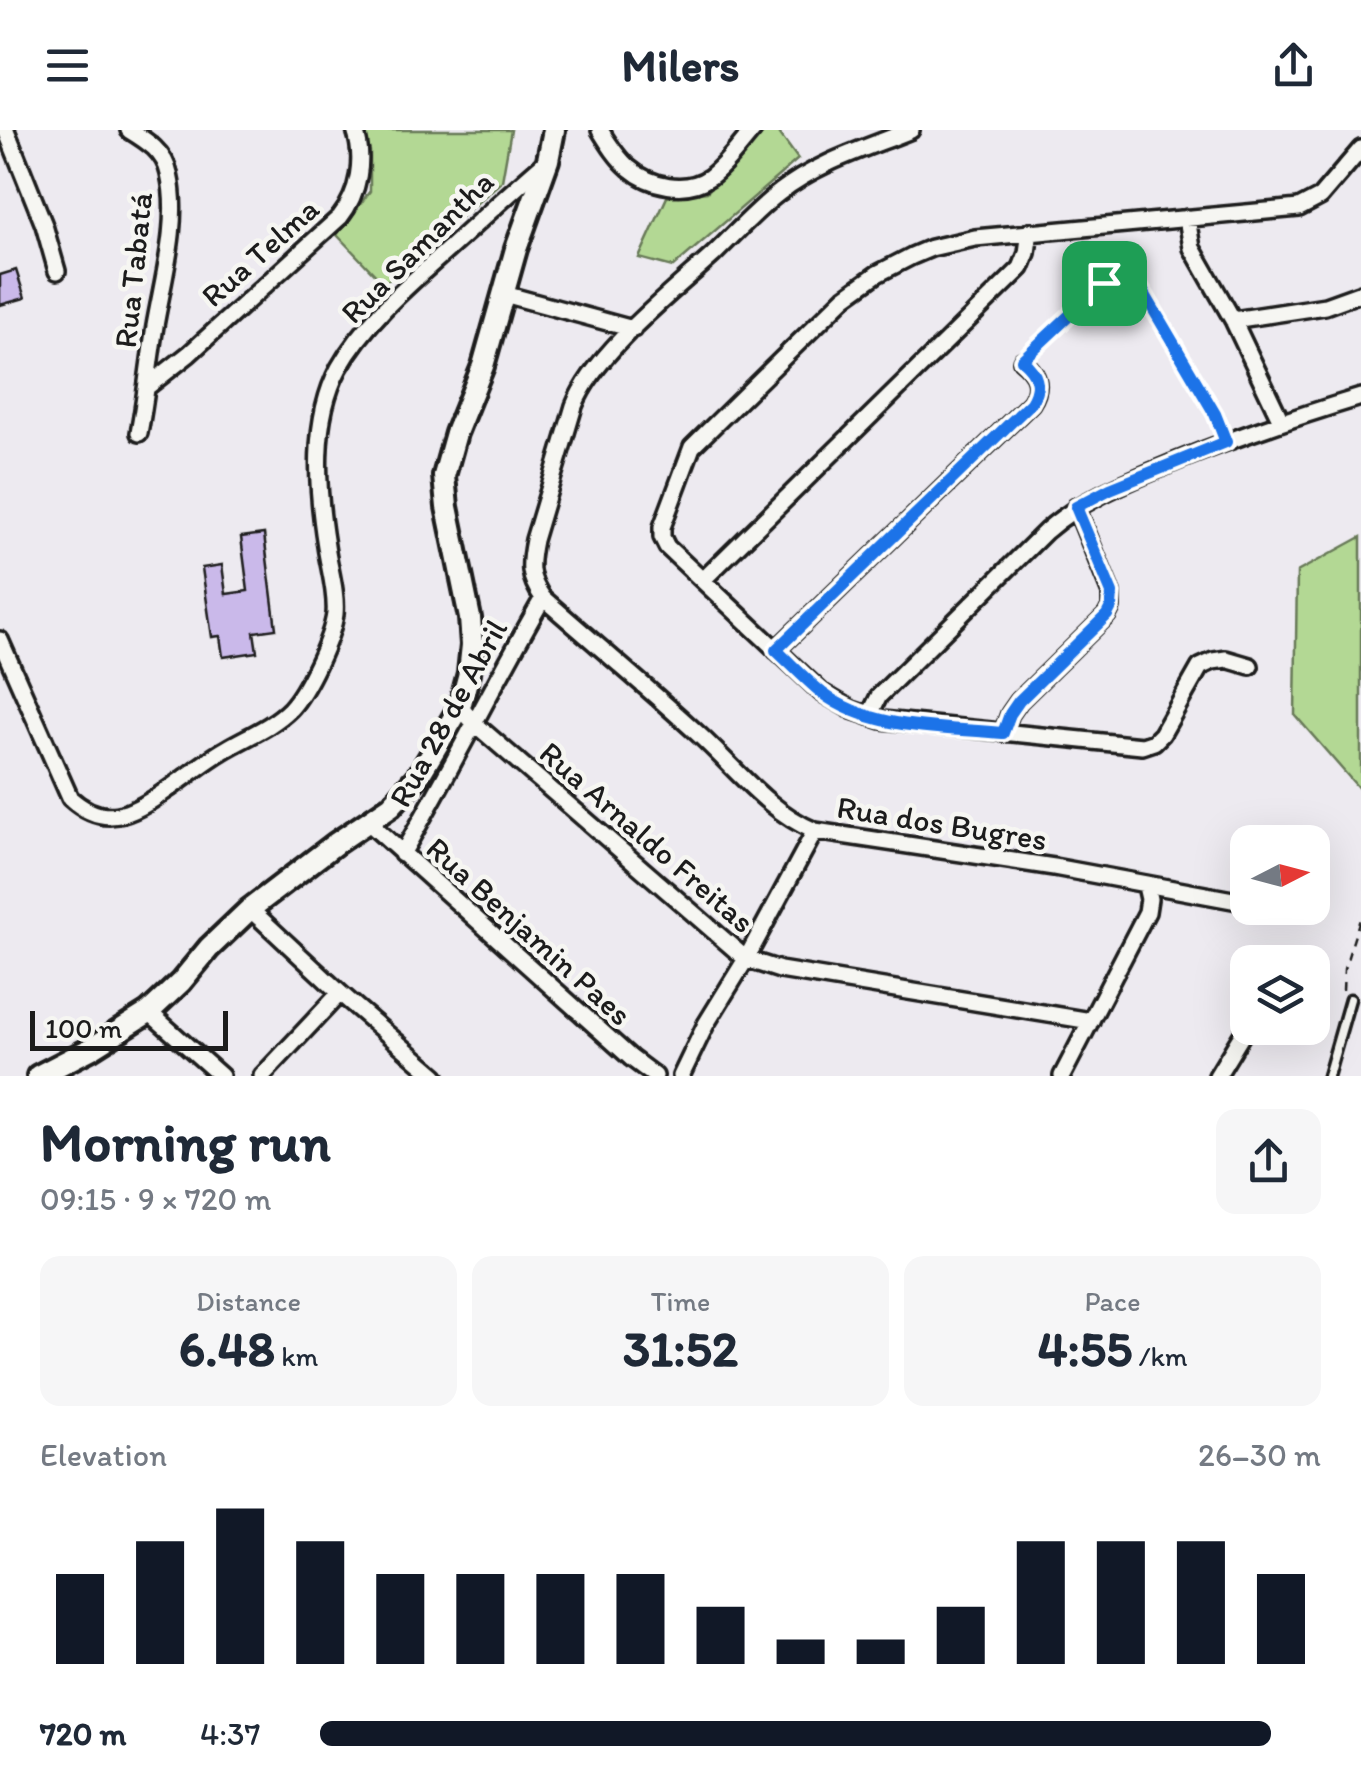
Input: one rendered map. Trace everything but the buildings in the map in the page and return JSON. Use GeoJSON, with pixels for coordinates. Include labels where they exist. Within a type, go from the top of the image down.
{"type":"FeatureCollection","features":[{"type":"Feature","properties":{"kind":"street"},"geometry":{"type":"LineString","coordinates":[[6,130],[44,225],[57,271]]}},
{"type":"Feature","properties":{"kind":"street","name":"Rua Tabatá"},"geometry":{"type":"LineString","coordinates":[[130,130],[162,156],[172,196],[171,236],[139,433]]}},
{"type":"Feature","properties":{"kind":"street","name":"Rua Telma"},"geometry":{"type":"LineString","coordinates":[[148,387],[340,217],[352,202],[358,174],[354,130]]}},
{"type":"Feature","properties":{"kind":"street"},"geometry":{"type":"LineString","coordinates":[[600,130],[629,169],[676,187],[706,180],[753,130]]}},
{"type":"Feature","properties":{"kind":"street"},"geometry":{"type":"LineString","coordinates":[[543,598],[534,585],[530,561],[548,486],[574,406],[590,375],[633,329],[781,191],[831,162],[912,130]]}},
{"type":"Feature","properties":{"kind":"street"},"geometry":{"type":"LineString","coordinates":[[38,1076],[114,1036],[149,1012],[250,909],[392,806],[467,715],[470,618],[444,476],[456,433],[484,366],[516,249],[548,160],[551,132]]}},
{"type":"Feature","properties":{"kind":"street"},"geometry":{"type":"LineString","coordinates":[[1250,666],[1226,659],[1200,667],[1162,734],[1148,744],[909,724],[869,716],[836,702],[776,650],[667,547],[663,522],[692,446],[845,297],[877,274],[912,256],[975,238],[1289,210],[1308,205],[1326,192],[1361,148]]}},
{"type":"Feature","properties":{"kind":"street","name":"Rua Samantha"},"geometry":{"type":"LineString","coordinates":[[0,640],[70,798],[90,813],[131,813],[287,712],[310,680],[334,618],[320,460],[325,408],[340,367],[378,316],[422,272],[548,160]]}},
{"type":"Feature","properties":{"kind":"street"},"geometry":{"type":"LineString","coordinates":[[1188,218],[1192,248],[1234,320],[1281,421]]}},
{"type":"Feature","properties":{"kind":"street"},"geometry":{"type":"LineString","coordinates":[[703,580],[1021,268],[1030,232]]}},
{"type":"Feature","properties":{"kind":"street"},"geometry":{"type":"LineString","coordinates":[[1234,320],[1326,306],[1361,293]]}},
{"type":"Feature","properties":{"kind":"street"},"geometry":{"type":"LineString","coordinates":[[504,294],[633,329]]}},
{"type":"Feature","properties":{"kind":"street"},"geometry":{"type":"LineString","coordinates":[[776,650],[1031,403],[1037,389],[1036,376],[1022,360]]}},
{"type":"Feature","properties":{"kind":"street"},"geometry":{"type":"LineString","coordinates":[[869,716],[879,696],[1046,531],[1076,507],[1226,442],[1361,397]]}},
{"type":"Feature","properties":{"kind":"street"},"geometry":{"type":"LineString","coordinates":[[1003,733],[1019,701],[1111,607],[1112,593],[1076,507]]}},
{"type":"Feature","properties":{"kind":"street","name":"Rua 28 de Abril"},"geometry":{"type":"LineString","coordinates":[[402,854],[438,792],[467,715],[492,685],[543,598]]}},
{"type":"Feature","properties":{"kind":"street","name":"Rua dos Bugres"},"geometry":{"type":"LineString","coordinates":[[543,598],[767,800],[815,832],[1054,867],[1230,900]]}},
{"type":"Feature","properties":{"kind":"street","name":"Rua Arnaldo Freitas"},"geometry":{"type":"LineString","coordinates":[[467,715],[746,958],[780,970],[1091,1021]]}},
{"type":"Feature","properties":{"kind":"street","name":"Rua Benjamin Paes"},"geometry":{"type":"LineString","coordinates":[[369,823],[655,1076]]}},
{"type":"Feature","properties":{"kind":"street"},"geometry":{"type":"LineString","coordinates":[[681,1076],[706,1024],[815,832]]}},
{"type":"Feature","properties":{"kind":"street"},"geometry":{"type":"LineString","coordinates":[[1062,1076],[1148,912],[1146,886]]}},
{"type":"Feature","properties":{"kind":"street"},"geometry":{"type":"LineString","coordinates":[[250,909],[340,994],[436,1076]]}},
{"type":"Feature","properties":{"kind":"street"},"geometry":{"type":"LineString","coordinates":[[262,1076],[340,994]]}},
{"type":"Feature","properties":{"kind":"street"},"geometry":{"type":"LineString","coordinates":[[149,1012],[221,1076]]}},
{"type":"Feature","properties":{"kind":"street"},"geometry":{"type":"LineString","coordinates":[[1217,1076],[1236,1045]]}},
{"type":"Feature","properties":{"kind":"lane"},"geometry":{"type":"LineString","coordinates":[[1328,1076],[1350,999]]}},
{"type":"Feature","properties":{"kind":"path"},"geometry":{"type":"LineString","coordinates":[[1022,360],[1104,283],[1116,278],[1133,280],[1206,398],[1226,442]]}},
{"type":"Feature","properties":{"kind":"path"},"geometry":{"type":"LineString","coordinates":[[1350,999],[1342,983],[1360,919]]}},
{"type":"Feature","properties":{"kind":"green space"},"geometry":{"type":"Polygon","coordinates":[[[363,130],[511,130],[502,181],[384,284],[337,235],[370,191],[370,151],[363,130]]]}},
{"type":"Feature","properties":{"kind":"green space"},"geometry":{"type":"Polygon","coordinates":[[[766,130],[777,130],[798,159],[673,267],[639,258],[667,197],[707,192],[766,130]]]}},
{"type":"Feature","properties":{"kind":"green space"},"geometry":{"type":"Polygon","coordinates":[[[1361,537],[1361,791],[1295,715],[1297,572],[1361,537]]]}},
{"type":"Feature","properties":{"kind":"route"},"geometry":{"type":"LineString","coordinates":[[1122,278],[1133,280],[1141,288],[1215,414],[1226,442],[1076,507],[1112,593],[1111,607],[1019,701],[1003,733],[882,720],[836,702],[776,650],[1031,403],[1037,389],[1036,376],[1022,360],[1104,283],[1122,278]]}}]}
